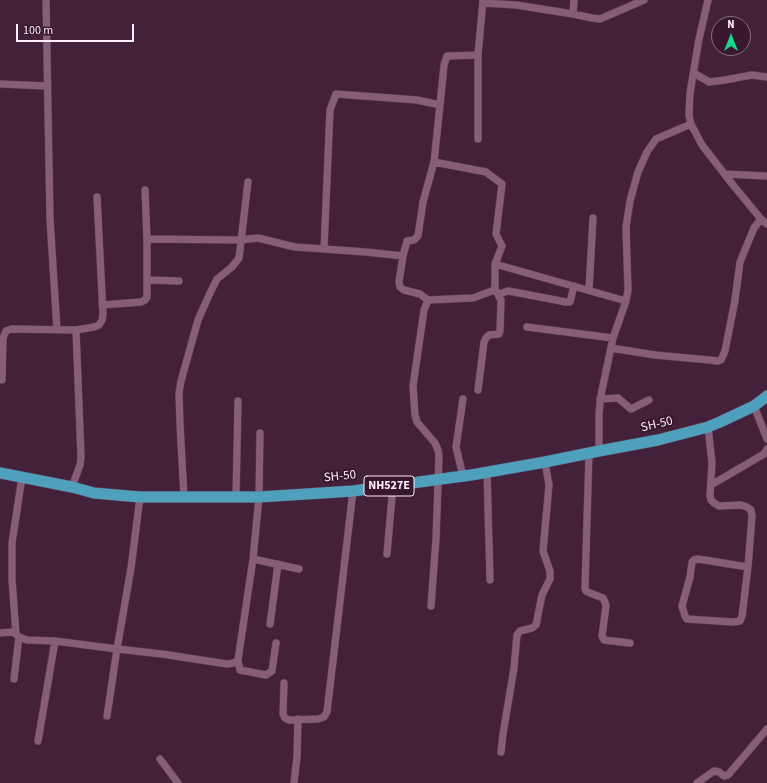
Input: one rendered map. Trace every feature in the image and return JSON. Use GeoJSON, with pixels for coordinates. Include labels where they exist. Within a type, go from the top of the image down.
{"type":"FeatureCollection","features":[{"type":"Feature","properties":{"kind":"highway","name":"SH-50"},"geometry":{"type":"LineString","coordinates":[[0,473],[72,487],[94,493],[140,497],[236,497],[352,491],[487,472],[658,440],[708,427],[754,406],[767,396]]}},
{"type":"Feature","properties":{"kind":"street"},"geometry":{"type":"LineString","coordinates":[[46,0],[50,219],[57,330]]}},
{"type":"Feature","properties":{"kind":"street"},"geometry":{"type":"LineString","coordinates":[[573,14],[574,0]]}},
{"type":"Feature","properties":{"kind":"street"},"geometry":{"type":"LineString","coordinates":[[478,139],[478,55],[483,2],[516,2],[600,19],[644,0]]}},
{"type":"Feature","properties":{"kind":"street"},"geometry":{"type":"LineString","coordinates":[[611,348],[654,355],[720,360],[726,351],[740,262],[754,228],[764,221],[702,145],[691,124],[689,107],[690,93],[699,39],[708,0]]}},
{"type":"Feature","properties":{"kind":"street"},"geometry":{"type":"LineString","coordinates":[[478,55],[447,56],[444,64],[434,162],[423,202],[418,236],[414,240],[407,241],[399,282],[400,287],[404,290],[420,294],[428,300],[473,298],[508,291],[570,302],[574,286]]}},
{"type":"Feature","properties":{"kind":"street"},"geometry":{"type":"LineString","coordinates":[[694,72],[709,82],[752,75],[767,76]]}},
{"type":"Feature","properties":{"kind":"street"},"geometry":{"type":"LineString","coordinates":[[0,84],[47,86]]}},
{"type":"Feature","properties":{"kind":"street"},"geometry":{"type":"LineString","coordinates":[[324,249],[330,110],[336,94],[417,100],[440,105]]}},
{"type":"Feature","properties":{"kind":"street"},"geometry":{"type":"LineString","coordinates":[[630,643],[604,640],[602,636],[606,606],[605,602],[603,598],[590,593],[585,588],[594,452],[600,399],[613,338],[628,290],[626,227],[630,200],[638,172],[647,152],[656,139],[691,124]]}},
{"type":"Feature","properties":{"kind":"street"},"geometry":{"type":"LineString","coordinates":[[434,162],[486,172],[502,184],[496,234],[502,246],[495,264],[497,292],[502,303],[500,331],[499,334],[489,335],[484,342],[478,390]]}},
{"type":"Feature","properties":{"kind":"street"},"geometry":{"type":"LineString","coordinates":[[725,174],[767,176]]}},
{"type":"Feature","properties":{"kind":"street"},"geometry":{"type":"LineString","coordinates":[[184,497],[179,393],[181,381],[198,320],[218,279],[232,267],[239,258],[248,182]]}},
{"type":"Feature","properties":{"kind":"street"},"geometry":{"type":"LineString","coordinates":[[102,305],[141,302],[147,297],[145,190]]}},
{"type":"Feature","properties":{"kind":"street"},"geometry":{"type":"LineString","coordinates":[[2,380],[3,338],[6,331],[12,329],[76,330],[99,325],[103,314],[97,197]]}},
{"type":"Feature","properties":{"kind":"street"},"geometry":{"type":"LineString","coordinates":[[589,290],[593,218]]}},
{"type":"Feature","properties":{"kind":"street"},"geometry":{"type":"LineString","coordinates":[[146,239],[240,240],[258,238],[295,246],[403,256]]}},
{"type":"Feature","properties":{"kind":"street"},"geometry":{"type":"LineString","coordinates":[[495,264],[626,300]]}},
{"type":"Feature","properties":{"kind":"street"},"geometry":{"type":"LineString","coordinates":[[147,280],[179,281]]}},
{"type":"Feature","properties":{"kind":"street"},"geometry":{"type":"LineString","coordinates":[[428,300],[424,310],[413,386],[417,422],[435,443],[438,450],[439,479],[432,606]]}},
{"type":"Feature","properties":{"kind":"street"},"geometry":{"type":"LineString","coordinates":[[527,328],[613,338]]}},
{"type":"Feature","properties":{"kind":"street"},"geometry":{"type":"LineString","coordinates":[[72,487],[80,465],[81,457],[76,330]]}},
{"type":"Feature","properties":{"kind":"street"},"geometry":{"type":"LineString","coordinates":[[600,399],[618,398],[631,409],[649,400]]}},
{"type":"Feature","properties":{"kind":"street"},"geometry":{"type":"LineString","coordinates":[[463,399],[456,447],[463,476]]}},
{"type":"Feature","properties":{"kind":"street"},"geometry":{"type":"LineString","coordinates":[[236,497],[238,400]]}},
{"type":"Feature","properties":{"kind":"street"},"geometry":{"type":"LineString","coordinates":[[754,406],[767,439]]}},
{"type":"Feature","properties":{"kind":"street"},"geometry":{"type":"LineString","coordinates":[[708,427],[712,463],[711,500],[719,506],[741,505],[751,510],[752,516],[748,567],[742,616],[740,621],[733,622],[687,619],[684,616],[682,606],[690,577],[692,562],[694,560],[698,559],[748,567]]}},
{"type":"Feature","properties":{"kind":"street"},"geometry":{"type":"LineString","coordinates":[[260,433],[259,496],[254,559],[238,660],[240,670],[266,675],[269,673],[272,670],[276,643]]}},
{"type":"Feature","properties":{"kind":"street"},"geometry":{"type":"LineString","coordinates":[[711,485],[764,454],[767,449]]}},
{"type":"Feature","properties":{"kind":"street"},"geometry":{"type":"LineString","coordinates":[[501,752],[514,668],[517,635],[520,631],[532,628],[536,625],[542,595],[550,579],[550,570],[543,551],[550,485],[545,462]]}},
{"type":"Feature","properties":{"kind":"street"},"geometry":{"type":"LineString","coordinates":[[487,472],[490,580]]}},
{"type":"Feature","properties":{"kind":"street"},"geometry":{"type":"LineString","coordinates":[[14,679],[18,635],[12,580],[12,542],[22,477]]}},
{"type":"Feature","properties":{"kind":"street"},"geometry":{"type":"LineString","coordinates":[[387,554],[393,485]]}},
{"type":"Feature","properties":{"kind":"street"},"geometry":{"type":"LineString","coordinates":[[284,683],[283,714],[285,718],[289,720],[318,719],[324,717],[326,712],[352,491]]}},
{"type":"Feature","properties":{"kind":"street"},"geometry":{"type":"LineString","coordinates":[[106,716],[131,568],[140,497]]}},
{"type":"Feature","properties":{"kind":"street"},"geometry":{"type":"LineString","coordinates":[[254,559],[299,569]]}},
{"type":"Feature","properties":{"kind":"street"},"geometry":{"type":"LineString","coordinates":[[270,624],[278,564]]}},
{"type":"Feature","properties":{"kind":"street"},"geometry":{"type":"LineString","coordinates":[[0,633],[12,632],[27,640],[55,641],[162,654],[227,664],[234,663],[238,660]]}},
{"type":"Feature","properties":{"kind":"street"},"geometry":{"type":"LineString","coordinates":[[38,741],[55,641]]}},
{"type":"Feature","properties":{"kind":"street"},"geometry":{"type":"LineString","coordinates":[[294,783],[297,757],[298,719]]}},
{"type":"Feature","properties":{"kind":"street"},"geometry":{"type":"LineString","coordinates":[[697,783],[714,771],[720,772],[729,779],[766,732]]}},
{"type":"Feature","properties":{"kind":"street"},"geometry":{"type":"LineString","coordinates":[[160,759],[178,783]]}}]}
